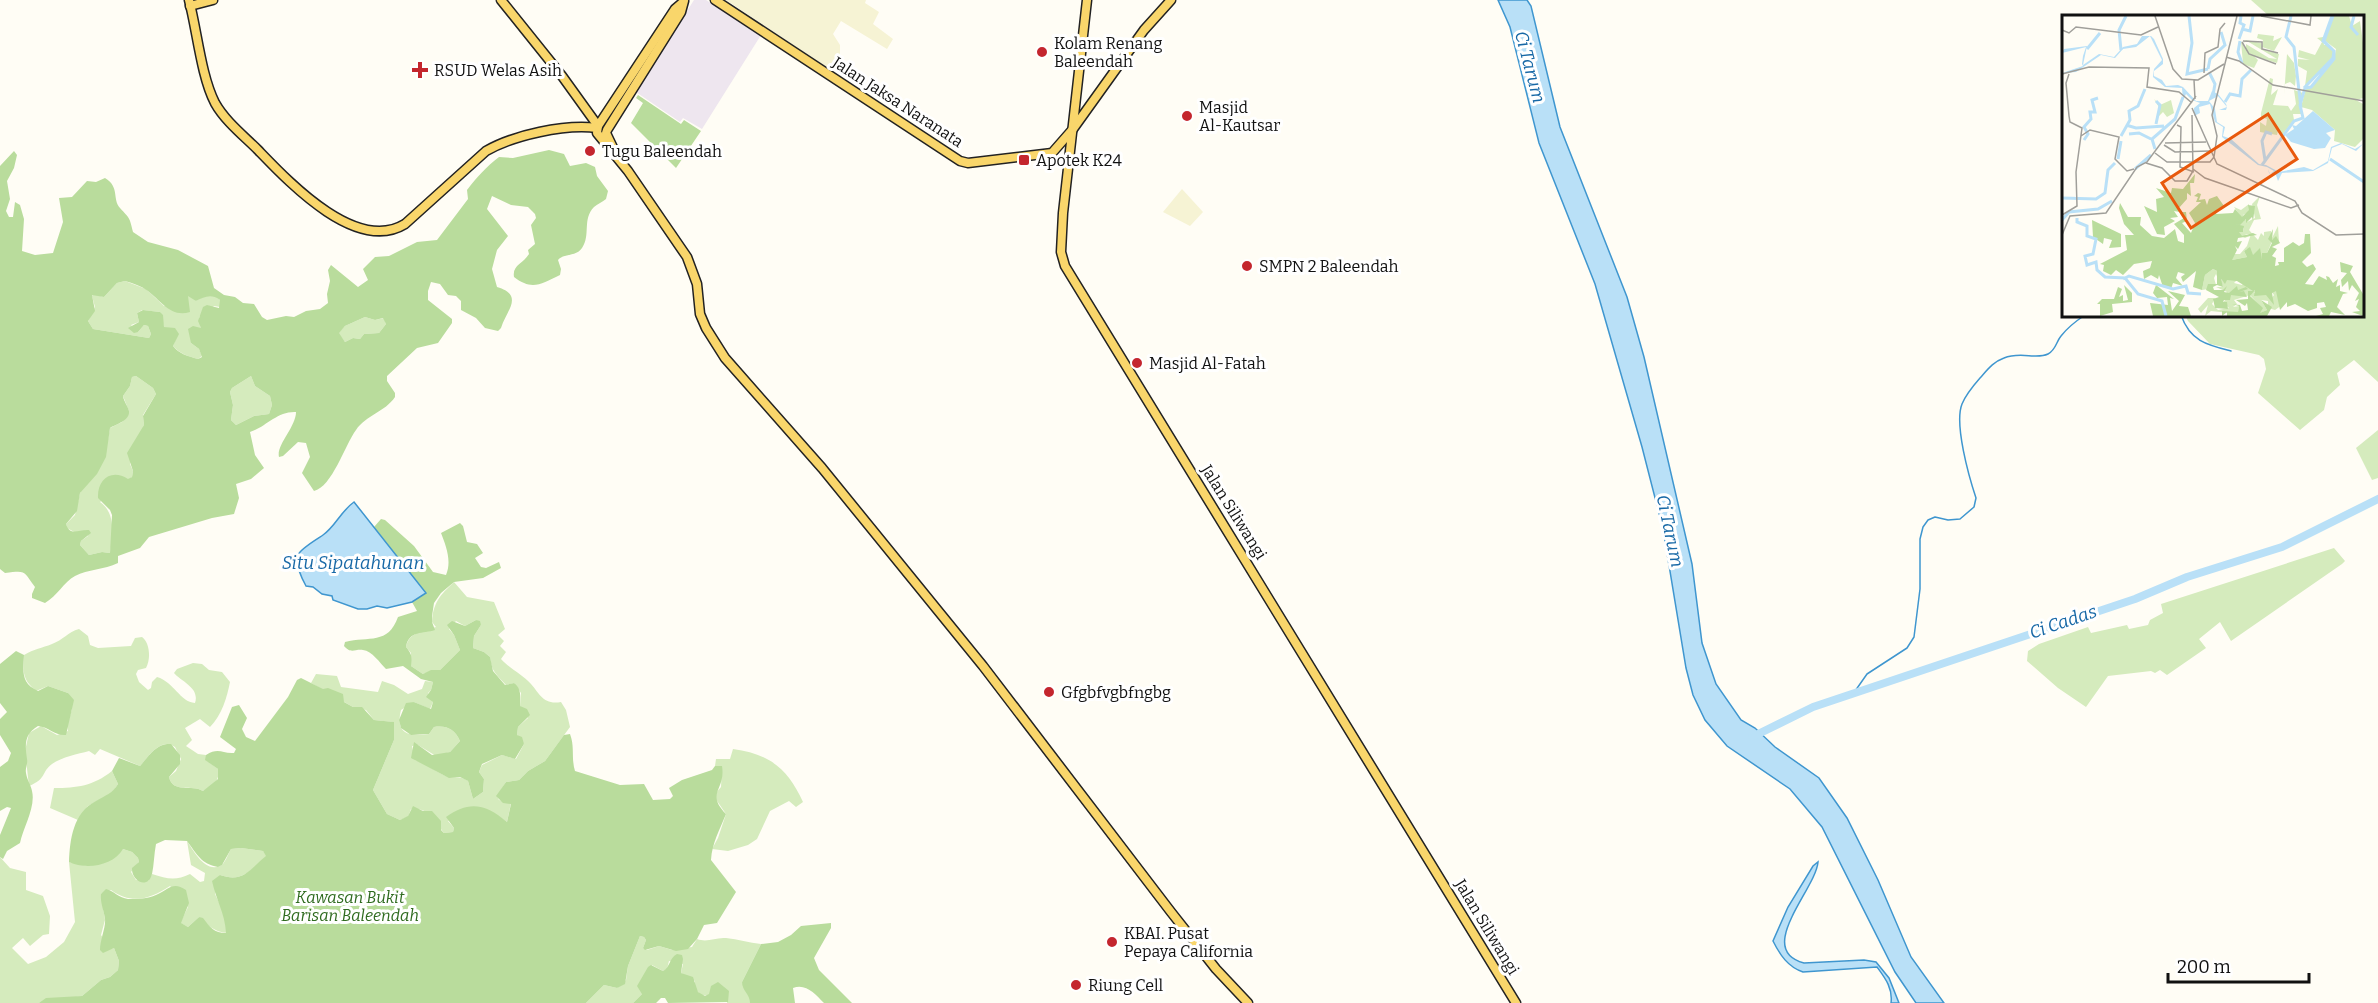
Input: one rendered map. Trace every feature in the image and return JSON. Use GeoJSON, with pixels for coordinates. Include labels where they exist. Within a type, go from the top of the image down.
{"type":"FeatureCollection","features":[{"type":"Feature","properties":{"kind":"main road"},"geometry":{"type":"LineString","coordinates":[[213,0],[190,3],[214,100],[219,108],[308,198],[324,211],[353,224],[374,230],[399,227],[486,151],[500,143],[540,132],[576,129],[601,130]]}},
{"type":"Feature","properties":{"kind":"main road"},"geometry":{"type":"LineString","coordinates":[[501,0],[562,75],[687,257],[697,284],[700,314],[725,358],[822,468],[983,666],[1171,912],[1216,969],[1248,1003]]}},
{"type":"Feature","properties":{"kind":"main road","name":"Jalan Jaksa Naranata"},"geometry":{"type":"LineString","coordinates":[[715,0],[962,162],[1052,153]]}},
{"type":"Feature","properties":{"kind":"main road","name":"Jalan Siliwangi"},"geometry":{"type":"LineString","coordinates":[[1087,0],[1063,213],[1061,252],[1068,273],[1516,1003]]}},
{"type":"Feature","properties":{"kind":"main road"},"geometry":{"type":"LineString","coordinates":[[1052,153],[1073,129],[1144,30],[1171,0]]}},
{"type":"Feature","properties":{"kind":"main road"},"geometry":{"type":"LineString","coordinates":[[601,130],[675,9],[685,1]]}},
{"type":"Feature","properties":{"kind":"main road"},"geometry":{"type":"LineString","coordinates":[[1077,91],[1084,99],[1096,95]]}},
{"type":"Feature","properties":{"kind":"main road"},"geometry":{"type":"LineString","coordinates":[[1052,153],[1063,154],[1070,159]]}},
{"type":"Feature","properties":{"kind":"shaded area"},"geometry":{"type":"Polygon","coordinates":[[[694,0],[706,0],[761,35],[702,129],[683,118],[680,122],[636,92],[694,0]]]}},
{"type":"Feature","properties":{"kind":"shaded area"},"geometry":{"type":"Polygon","coordinates":[[[726,0],[866,0],[865,3],[879,12],[873,24],[893,39],[887,49],[841,21],[833,34],[840,45],[840,57],[832,71],[726,0]]]}},
{"type":"Feature","properties":{"kind":"shaded area"},"geometry":{"type":"Polygon","coordinates":[[[1182,189],[1203,212],[1190,226],[1163,212],[1182,189]]]}},
{"type":"Feature","properties":{"kind":"green space"},"geometry":{"type":"Polygon","coordinates":[[[2251,0],[2378,0],[2378,382],[2354,360],[2337,373],[2340,385],[2327,397],[2324,410],[2300,430],[2258,393],[2266,369],[2264,359],[2259,355],[2210,344],[2186,316],[2363,316],[2363,15],[2268,15],[2251,0]]]}},
{"type":"Feature","properties":{"kind":"green space"},"geometry":{"type":"Polygon","coordinates":[[[638,95],[681,124],[684,120],[701,131],[676,168],[631,123],[643,103],[636,98],[638,95]]]}},
{"type":"Feature","properties":{"kind":"green space"},"geometry":{"type":"Polygon","coordinates":[[[549,150],[564,154],[570,166],[586,163],[595,167],[597,176],[608,191],[606,199],[590,212],[585,243],[577,253],[563,256],[558,260],[560,275],[537,285],[520,281],[514,277],[514,273],[516,267],[529,254],[528,250],[535,244],[531,225],[536,218],[535,214],[528,207],[511,205],[492,196],[487,209],[508,236],[497,250],[492,269],[497,287],[510,294],[512,299],[501,328],[498,331],[485,328],[476,318],[461,310],[461,301],[456,296],[448,295],[440,284],[431,282],[428,300],[452,319],[452,323],[438,343],[417,348],[387,376],[395,397],[360,425],[332,474],[321,488],[314,491],[302,473],[310,457],[306,443],[298,442],[279,457],[280,447],[295,418],[296,412],[289,412],[250,432],[255,455],[264,468],[251,479],[236,484],[239,498],[234,514],[212,518],[149,537],[140,548],[118,556],[118,563],[75,576],[45,603],[32,598],[35,587],[24,573],[5,573],[0,569],[0,166],[14,151],[17,155],[14,168],[7,181],[10,199],[6,211],[9,217],[13,217],[15,202],[20,205],[24,219],[22,251],[35,255],[53,253],[63,222],[59,198],[72,197],[87,181],[96,182],[105,178],[113,185],[118,204],[129,218],[133,232],[148,242],[178,250],[208,266],[214,288],[243,303],[254,304],[262,317],[267,320],[286,316],[294,317],[306,311],[320,309],[328,303],[327,294],[330,281],[328,270],[331,265],[358,287],[368,280],[363,269],[375,257],[389,256],[417,242],[437,240],[468,199],[467,190],[482,172],[499,157],[513,158],[549,150]],[[125,281],[117,283],[104,297],[92,295],[95,311],[88,321],[93,329],[149,338],[151,334],[148,326],[144,325],[134,333],[128,328],[139,322],[137,313],[143,310],[160,312],[163,315],[164,327],[175,328],[179,334],[173,346],[175,349],[191,357],[198,359],[202,357],[199,349],[191,343],[188,329],[193,326],[201,328],[198,321],[203,307],[207,305],[219,308],[220,300],[211,296],[196,301],[188,296],[190,312],[177,313],[167,308],[140,286],[125,281]],[[365,317],[345,326],[339,333],[345,342],[353,338],[360,339],[364,334],[379,333],[386,324],[383,318],[375,320],[365,317]],[[136,376],[132,377],[130,386],[123,396],[129,414],[125,420],[110,428],[106,457],[97,474],[80,493],[77,511],[66,524],[72,531],[89,530],[91,533],[81,541],[80,545],[89,555],[110,553],[112,515],[98,498],[98,492],[103,481],[111,475],[128,479],[132,477],[133,471],[127,453],[144,425],[143,416],[156,394],[153,388],[136,376]],[[251,376],[232,388],[230,392],[233,405],[231,420],[236,425],[254,416],[269,414],[272,405],[270,396],[255,386],[251,376]]]}},
{"type":"Feature","properties":{"kind":"green space"},"geometry":{"type":"Polygon","coordinates":[[[125,281],[146,289],[164,306],[188,296],[192,296],[196,301],[205,296],[215,296],[220,300],[220,307],[214,306],[199,317],[201,328],[191,343],[199,349],[202,356],[198,359],[191,357],[181,353],[173,346],[178,334],[164,327],[160,312],[142,310],[137,313],[139,322],[131,325],[138,332],[144,325],[148,326],[151,334],[149,338],[93,329],[88,321],[95,307],[93,294],[104,297],[117,283],[125,281]]]}},
{"type":"Feature","properties":{"kind":"green space"},"geometry":{"type":"Polygon","coordinates":[[[365,317],[375,320],[384,318],[386,324],[379,333],[364,334],[360,339],[353,338],[345,342],[338,333],[345,326],[365,317]]]}},
{"type":"Feature","properties":{"kind":"green space"},"geometry":{"type":"Polygon","coordinates":[[[136,376],[153,388],[156,394],[143,415],[144,425],[130,464],[133,471],[132,477],[100,502],[111,518],[110,553],[89,555],[80,545],[81,541],[88,536],[89,530],[76,533],[67,528],[66,524],[75,515],[80,493],[108,439],[110,428],[122,422],[129,411],[123,396],[130,386],[132,377],[136,376]]]}},
{"type":"Feature","properties":{"kind":"green space"},"geometry":{"type":"Polygon","coordinates":[[[251,376],[255,386],[270,396],[272,405],[269,414],[254,416],[236,425],[231,420],[233,405],[230,392],[232,388],[251,376]]]}},
{"type":"Feature","properties":{"kind":"green space"},"geometry":{"type":"Polygon","coordinates":[[[2378,430],[2378,478],[2372,480],[2356,448],[2378,430]]]}},
{"type":"Feature","properties":{"kind":"green space"},"geometry":{"type":"Polygon","coordinates":[[[381,519],[414,546],[433,572],[446,575],[448,559],[441,533],[460,523],[467,542],[477,544],[483,553],[475,558],[481,567],[486,568],[499,562],[501,568],[483,578],[454,582],[441,593],[434,603],[432,622],[435,630],[413,635],[406,647],[411,656],[411,666],[423,674],[431,670],[440,670],[460,650],[447,625],[452,621],[465,626],[476,620],[480,621],[481,625],[474,636],[473,648],[490,657],[493,671],[505,685],[514,683],[520,693],[520,706],[527,709],[530,715],[518,727],[517,735],[522,737],[524,744],[515,759],[502,755],[482,764],[479,772],[484,779],[483,792],[473,799],[468,781],[460,777],[449,778],[411,758],[414,742],[432,755],[450,752],[460,741],[456,733],[446,727],[434,727],[429,734],[411,735],[401,728],[399,720],[406,703],[414,702],[431,709],[433,702],[426,697],[433,682],[421,679],[403,666],[386,669],[370,653],[363,650],[351,651],[344,646],[345,642],[383,636],[394,626],[398,617],[417,611],[412,602],[426,593],[374,527],[381,519]]]}},
{"type":"Feature","properties":{"kind":"green space"},"geometry":{"type":"Polygon","coordinates":[[[2334,548],[2345,561],[2342,564],[2231,641],[2220,622],[2199,639],[2206,648],[2167,675],[2160,670],[2155,673],[2151,671],[2108,676],[2086,707],[2058,688],[2027,661],[2028,651],[2039,644],[2088,627],[2091,633],[2127,625],[2129,629],[2148,625],[2150,620],[2163,613],[2161,604],[2334,548]]]}},
{"type":"Feature","properties":{"kind":"green space"},"geometry":{"type":"Polygon","coordinates":[[[454,582],[467,597],[494,602],[505,629],[498,635],[504,641],[500,646],[506,652],[501,659],[527,680],[543,698],[550,702],[561,702],[566,710],[570,727],[545,761],[528,771],[519,780],[506,782],[497,796],[499,800],[511,803],[507,822],[490,811],[472,810],[448,821],[454,828],[453,832],[444,833],[430,815],[422,810],[411,809],[408,817],[400,820],[387,814],[373,790],[394,740],[393,722],[374,720],[366,710],[353,707],[311,683],[316,674],[337,676],[341,687],[378,692],[382,681],[408,694],[422,689],[425,681],[433,682],[428,693],[433,702],[430,709],[414,702],[401,710],[402,729],[410,734],[422,735],[429,734],[434,727],[446,727],[456,733],[460,741],[450,752],[436,756],[418,745],[412,746],[415,760],[446,776],[468,781],[473,799],[483,792],[484,779],[479,772],[482,765],[502,755],[516,759],[524,744],[517,735],[518,727],[528,718],[520,706],[521,693],[514,683],[506,685],[497,675],[490,657],[473,648],[474,636],[481,625],[476,620],[465,626],[456,621],[449,629],[460,650],[440,670],[423,674],[411,666],[411,653],[406,647],[413,635],[436,627],[432,622],[436,604],[441,595],[454,582]]]}},
{"type":"Feature","properties":{"kind":"green space"},"geometry":{"type":"Polygon","coordinates":[[[79,629],[88,636],[90,645],[98,648],[131,646],[135,638],[142,637],[148,647],[149,660],[146,668],[138,670],[136,674],[139,682],[148,690],[157,677],[168,683],[185,699],[195,703],[193,689],[174,673],[177,669],[193,663],[202,664],[209,670],[222,672],[230,682],[226,700],[218,717],[210,727],[200,719],[185,728],[192,740],[186,746],[198,754],[206,755],[206,760],[218,769],[218,777],[213,785],[203,791],[174,785],[169,777],[176,771],[181,759],[175,747],[164,744],[155,749],[140,766],[100,749],[95,755],[89,751],[60,759],[46,770],[39,781],[29,786],[25,751],[29,733],[41,726],[57,735],[68,731],[67,725],[72,709],[68,693],[48,686],[36,691],[31,687],[24,675],[24,655],[56,642],[79,629]]]}},
{"type":"Feature","properties":{"kind":"green space"},"geometry":{"type":"Polygon","coordinates":[[[16,651],[24,655],[24,676],[32,688],[38,691],[48,686],[68,693],[74,700],[66,735],[38,726],[28,736],[26,771],[32,791],[32,804],[20,843],[7,851],[3,859],[0,857],[0,835],[11,808],[7,807],[0,811],[0,767],[8,761],[11,753],[0,735],[0,719],[7,712],[0,703],[0,664],[16,651]]]}},
{"type":"Feature","properties":{"kind":"green space","name":"Kawasan Bukit Barisan Baleendah"},"geometry":{"type":"Polygon","coordinates":[[[301,678],[323,689],[328,688],[343,694],[344,702],[353,707],[362,707],[374,720],[394,722],[394,740],[373,790],[387,814],[400,820],[408,816],[413,806],[423,811],[432,811],[441,821],[441,830],[444,833],[453,832],[454,828],[446,817],[470,806],[492,811],[507,822],[511,804],[503,803],[496,796],[506,782],[519,780],[528,771],[545,761],[564,735],[570,734],[575,771],[620,785],[644,784],[653,800],[670,799],[673,796],[669,788],[682,780],[712,770],[715,766],[722,766],[717,801],[726,814],[711,860],[736,892],[717,923],[704,925],[697,939],[688,949],[676,951],[659,946],[645,950],[643,948],[646,940],[640,936],[628,966],[625,984],[617,988],[604,985],[586,1003],[39,1003],[46,998],[82,996],[101,980],[110,977],[118,970],[119,961],[114,948],[103,953],[100,950],[105,922],[101,894],[106,889],[125,898],[135,899],[153,896],[174,886],[182,887],[186,890],[189,903],[181,923],[188,927],[199,917],[203,918],[215,931],[226,933],[212,881],[220,875],[234,877],[245,874],[266,856],[263,851],[231,849],[222,865],[218,867],[203,861],[187,841],[165,840],[156,844],[152,874],[150,879],[144,883],[137,880],[132,873],[132,868],[139,862],[138,858],[132,852],[123,849],[113,859],[99,865],[83,866],[69,862],[74,827],[88,806],[111,792],[118,784],[112,771],[119,758],[140,766],[153,751],[166,744],[171,744],[180,755],[180,764],[169,777],[171,782],[179,787],[203,791],[218,779],[218,769],[205,760],[206,755],[217,751],[234,753],[236,749],[220,737],[232,707],[239,705],[247,718],[242,729],[246,737],[255,741],[288,697],[297,680],[301,678]]]}},
{"type":"Feature","properties":{"kind":"green space"},"geometry":{"type":"Polygon","coordinates":[[[733,749],[757,755],[776,765],[791,780],[803,802],[796,807],[789,801],[770,811],[757,839],[748,845],[728,851],[712,849],[726,814],[715,798],[715,794],[721,787],[722,766],[715,766],[716,759],[730,759],[733,749]]]}},
{"type":"Feature","properties":{"kind":"green space"},"geometry":{"type":"Polygon","coordinates":[[[112,771],[118,784],[112,793],[88,806],[78,820],[50,808],[54,788],[84,785],[112,771]]]}},
{"type":"Feature","properties":{"kind":"green space"},"geometry":{"type":"Polygon","coordinates":[[[187,841],[200,860],[209,866],[220,866],[231,849],[263,851],[267,856],[246,874],[235,877],[220,875],[215,894],[225,915],[227,933],[215,930],[199,917],[188,927],[180,923],[188,907],[170,886],[148,897],[134,899],[126,898],[111,890],[101,894],[105,920],[101,935],[110,949],[114,948],[119,961],[118,970],[110,977],[101,980],[82,996],[39,1003],[0,1003],[0,857],[10,868],[26,872],[26,890],[43,896],[50,916],[49,934],[43,935],[30,946],[23,938],[12,948],[28,964],[46,957],[64,942],[75,922],[69,862],[86,866],[123,849],[132,852],[138,858],[139,862],[131,872],[136,880],[148,881],[152,874],[180,878],[190,874],[200,882],[204,881],[205,873],[191,865],[187,841]]]}},
{"type":"Feature","properties":{"kind":"green space"},"geometry":{"type":"Polygon","coordinates":[[[831,923],[831,928],[814,958],[819,970],[852,1003],[824,1003],[810,990],[798,987],[793,988],[795,1003],[750,1003],[742,982],[761,944],[778,942],[801,926],[831,923]]]}},
{"type":"Feature","properties":{"kind":"green space"},"geometry":{"type":"Polygon","coordinates":[[[640,936],[646,940],[643,948],[647,950],[659,946],[672,950],[692,947],[697,939],[726,938],[761,944],[742,982],[750,997],[750,1003],[727,1003],[727,998],[701,995],[695,989],[695,981],[681,973],[683,964],[669,961],[667,969],[663,971],[652,965],[642,994],[633,1003],[586,1003],[604,985],[617,988],[626,980],[628,966],[640,936]]]}},
{"type":"Feature","properties":{"kind":"green space"},"geometry":{"type":"Polygon","coordinates":[[[677,954],[682,955],[683,959],[681,973],[693,977],[698,992],[705,996],[709,994],[711,986],[718,982],[729,991],[728,1002],[668,1003],[665,998],[661,998],[656,1003],[633,1003],[642,994],[637,986],[648,967],[651,965],[663,971],[677,954]]]}},
{"type":"Feature","properties":{"kind":"water","name":"Ci Tarum"},"geometry":{"type":"Polygon","coordinates":[[[1498,0],[1527,0],[1531,6],[1560,127],[1627,297],[1644,357],[1692,564],[1702,643],[1716,684],[1741,720],[1755,728],[1775,747],[1819,778],[1847,818],[1878,880],[1911,957],[1944,1003],[1916,1003],[1895,972],[1822,827],[1790,789],[1727,746],[1705,720],[1693,695],[1686,668],[1663,529],[1642,447],[1595,284],[1539,143],[1510,27],[1498,0]]]}},
{"type":"Feature","properties":{"kind":"water","name":"Situ Sipatahunan"},"geometry":{"type":"Polygon","coordinates":[[[354,502],[426,593],[412,602],[387,608],[377,606],[358,609],[333,600],[332,596],[322,594],[313,587],[306,586],[298,567],[299,553],[327,532],[354,502]]]}},
{"type":"Feature","properties":{"kind":"water"},"geometry":{"type":"Polygon","coordinates":[[[1818,862],[1815,874],[1786,932],[1785,946],[1790,956],[1804,963],[1864,960],[1876,962],[1889,978],[1899,1003],[1891,1003],[1890,988],[1877,967],[1803,972],[1789,964],[1773,941],[1788,907],[1813,866],[1818,862]]]}},
{"type":"Feature","properties":{"kind":"waterway"},"geometry":{"type":"LineString","coordinates":[[1853,694],[1867,674],[1907,648],[1914,637],[1920,589],[1920,539],[1923,527],[1928,520],[1935,517],[1948,520],[1960,519],[1974,507],[1976,498],[1963,451],[1960,424],[1962,404],[1972,387],[1991,366],[2004,358],[2048,354],[2066,330],[2084,316]]}},
{"type":"Feature","properties":{"kind":"waterway"},"geometry":{"type":"LineString","coordinates":[[2181,316],[2194,336],[2207,344],[2231,351]]}},
{"type":"Feature","properties":{"kind":"waterway","name":"Ci Cadas"},"geometry":{"type":"LineString","coordinates":[[1752,737],[1813,707],[2135,599],[2187,577],[2282,547],[2378,499]]}},
{"type":"Feature","properties":{"kind":"place","name":"Kolam Renang Baleendah"},"geometry":{"type":"Point","coordinates":[1042,52]}},
{"type":"Feature","properties":{"kind":"place","name":"RSUD Welas Asih"},"geometry":{"type":"Point","coordinates":[420,70]}},
{"type":"Feature","properties":{"kind":"place","name":"Masjid Al-Kautsar"},"geometry":{"type":"Point","coordinates":[1187,116]}},
{"type":"Feature","properties":{"kind":"place","name":"Tugu Baleendah"},"geometry":{"type":"Point","coordinates":[590,151]}},
{"type":"Feature","properties":{"kind":"place","name":"Apotek K24"},"geometry":{"type":"Point","coordinates":[1024,160]}},
{"type":"Feature","properties":{"kind":"place","name":"SMPN 2 Baleendah"},"geometry":{"type":"Point","coordinates":[1247,266]}},
{"type":"Feature","properties":{"kind":"place","name":"Masjid Al-Fatah"},"geometry":{"type":"Point","coordinates":[1137,363]}},
{"type":"Feature","properties":{"kind":"place","name":"Gfgbfvgbfngbg"},"geometry":{"type":"Point","coordinates":[1049,692]}},
{"type":"Feature","properties":{"kind":"place","name":"KBAI. Pusat Pepaya California"},"geometry":{"type":"Point","coordinates":[1112,942]}},
{"type":"Feature","properties":{"kind":"place","name":"Riung Cell"},"geometry":{"type":"Point","coordinates":[1076,985]}}]}
